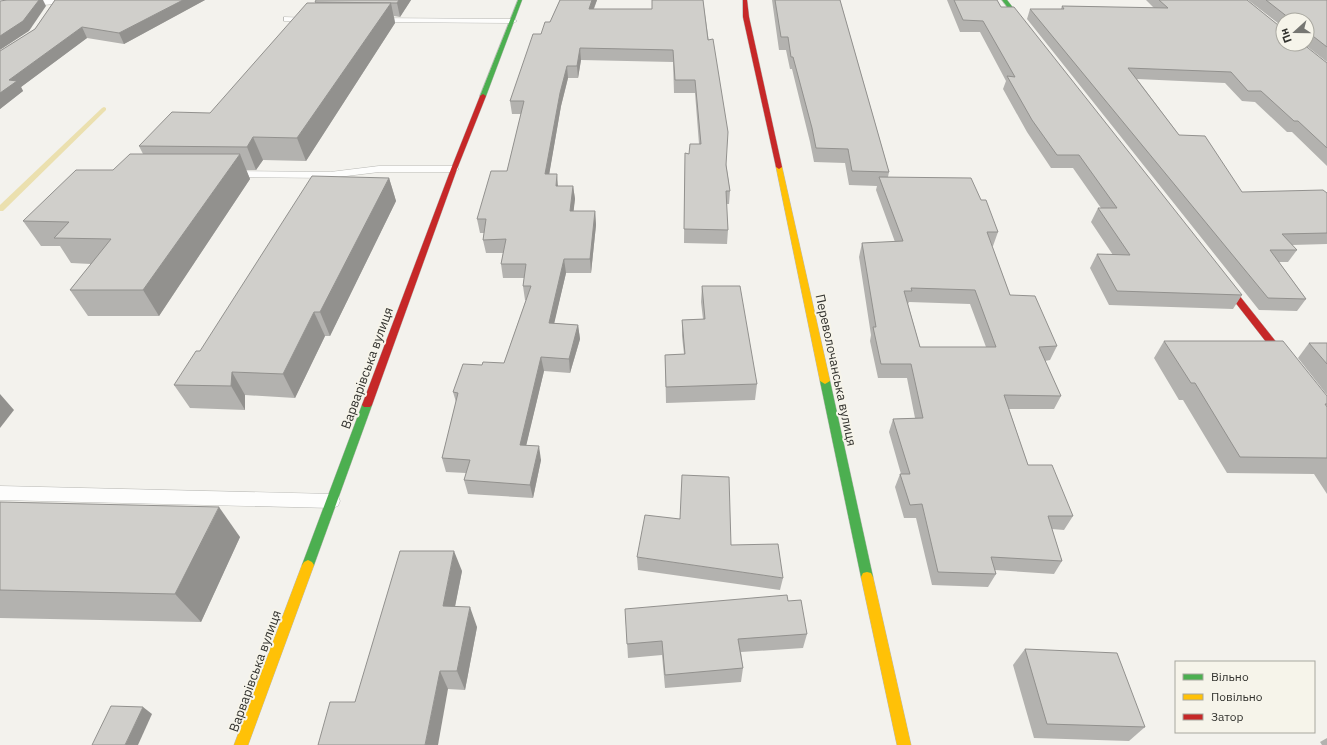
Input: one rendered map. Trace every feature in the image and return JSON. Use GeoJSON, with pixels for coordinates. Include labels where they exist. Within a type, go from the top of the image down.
{"type":"FeatureCollection","features":[{"type":"Feature","properties":{"kind":"street"},"geometry":{"type":"LineString","coordinates":[[0,4],[58,0]]}},
{"type":"Feature","properties":{"kind":"street"},"geometry":{"type":"LineString","coordinates":[[51,12],[58,0]]}},
{"type":"Feature","properties":{"kind":"street","name":"Варварівська вулиця"},"geometry":{"type":"LineString","coordinates":[[241,745],[454,169],[520,0]]}},
{"type":"Feature","properties":{"kind":"street","name":"Переволочанська вулиця"},"geometry":{"type":"LineString","coordinates":[[745,0],[746,18],[904,745]]}},
{"type":"Feature","properties":{"kind":"street"},"geometry":{"type":"LineString","coordinates":[[1004,0],[1034,38]]}},
{"type":"Feature","properties":{"kind":"street"},"geometry":{"type":"LineString","coordinates":[[1215,269],[1327,413]]}},
{"type":"Feature","properties":{"kind":"lane"},"geometry":{"type":"LineString","coordinates":[[287,19],[318,20]]}},
{"type":"Feature","properties":{"kind":"lane"},"geometry":{"type":"LineString","coordinates":[[365,20],[513,21]]}},
{"type":"Feature","properties":{"kind":"lane"},"geometry":{"type":"LineString","coordinates":[[222,174],[330,175],[379,169],[454,169]]}},
{"type":"Feature","properties":{"kind":"lane"},"geometry":{"type":"LineString","coordinates":[[0,493],[332,501]]}},
{"type":"Feature","properties":{"kind":"building"},"geometry":{"type":"Polygon","coordinates":[[[39,0],[23,21],[0,36],[0,1],[39,0]]]}},
{"type":"Feature","properties":{"kind":"building"},"geometry":{"type":"Polygon","coordinates":[[[55,0],[183,0],[119,33],[82,27],[9,80],[17,81],[0,93],[0,51],[35,29],[55,0]]]}},
{"type":"Feature","properties":{"kind":"building"},"geometry":{"type":"Polygon","coordinates":[[[316,0],[399,0],[397,3],[315,2],[316,0]]]}},
{"type":"Feature","properties":{"kind":"building"},"geometry":{"type":"Polygon","coordinates":[[[560,0],[592,0],[589,9],[652,9],[652,0],[703,0],[708,40],[713,39],[728,132],[726,165],[730,191],[726,191],[728,230],[684,229],[685,153],[689,154],[690,144],[701,144],[695,80],[675,80],[673,50],[580,48],[577,66],[567,66],[560,93],[545,174],[557,174],[556,186],[573,186],[570,211],[595,211],[590,259],[564,259],[549,323],[578,325],[569,359],[541,357],[520,445],[539,446],[530,485],[464,480],[470,460],[442,458],[458,393],[453,392],[463,364],[482,365],[483,362],[504,363],[531,286],[523,286],[526,264],[501,264],[506,239],[483,240],[486,219],[477,219],[491,171],[507,171],[524,101],[510,101],[533,34],[541,34],[545,22],[550,22],[560,0]]]}},
{"type":"Feature","properties":{"kind":"building"},"geometry":{"type":"Polygon","coordinates":[[[775,0],[840,0],[889,172],[852,171],[848,149],[816,148],[793,57],[791,57],[788,37],[781,37],[775,0]]]}},
{"type":"Feature","properties":{"kind":"building"},"geometry":{"type":"Polygon","coordinates":[[[954,0],[997,0],[1001,7],[1014,7],[1242,295],[1117,291],[1097,254],[1130,255],[1098,208],[1117,208],[1079,155],[1057,155],[1032,120],[1007,76],[1015,77],[983,21],[963,20],[954,0]]]}},
{"type":"Feature","properties":{"kind":"building"},"geometry":{"type":"Polygon","coordinates":[[[1159,0],[1247,0],[1275,23],[1275,52],[1313,52],[1327,63],[1327,148],[1298,121],[1294,121],[1261,91],[1248,91],[1231,72],[1128,68],[1179,135],[1205,136],[1242,192],[1323,190],[1327,193],[1327,233],[1282,234],[1297,250],[1270,250],[1306,299],[1268,298],[1030,9],[1064,9],[1062,6],[1168,8],[1159,0]]]}},
{"type":"Feature","properties":{"kind":"building"},"geometry":{"type":"Polygon","coordinates":[[[1266,0],[1327,0],[1327,47],[1315,38],[1315,12],[1281,12],[1266,0]]]}},
{"type":"Feature","properties":{"kind":"building"},"geometry":{"type":"Polygon","coordinates":[[[307,3],[391,3],[297,138],[253,137],[247,147],[139,146],[172,112],[210,113],[307,3]]]}},
{"type":"Feature","properties":{"kind":"building"},"geometry":{"type":"Polygon","coordinates":[[[130,154],[240,154],[143,290],[70,290],[111,239],[54,238],[69,222],[23,221],[76,170],[113,170],[130,154]]]}},
{"type":"Feature","properties":{"kind":"building"},"geometry":{"type":"Polygon","coordinates":[[[312,176],[389,178],[320,312],[314,312],[283,374],[232,372],[231,386],[174,385],[196,351],[200,351],[312,176]]]}},
{"type":"Feature","properties":{"kind":"building"},"geometry":{"type":"Polygon","coordinates":[[[879,177],[971,178],[981,200],[986,200],[998,232],[987,232],[1010,295],[1035,296],[1057,346],[1039,347],[1061,396],[1004,395],[1028,465],[1052,465],[1073,516],[1048,516],[1062,561],[991,557],[996,574],[938,572],[922,504],[910,505],[900,474],[910,474],[893,419],[923,418],[911,364],[881,364],[873,327],[876,327],[862,243],[903,241],[879,177]],[[911,288],[912,291],[904,291],[920,347],[996,347],[975,290],[911,288]]]}},
{"type":"Feature","properties":{"kind":"building"},"geometry":{"type":"Polygon","coordinates":[[[702,286],[740,286],[757,384],[666,387],[665,355],[685,354],[682,320],[705,319],[702,286]]]}},
{"type":"Feature","properties":{"kind":"building"},"geometry":{"type":"Polygon","coordinates":[[[1164,341],[1283,341],[1327,396],[1327,404],[1325,404],[1327,407],[1327,458],[1240,457],[1195,383],[1191,383],[1164,341]]]}},
{"type":"Feature","properties":{"kind":"building"},"geometry":{"type":"Polygon","coordinates":[[[1309,343],[1327,343],[1327,364],[1309,343]]]}},
{"type":"Feature","properties":{"kind":"building"},"geometry":{"type":"Polygon","coordinates":[[[682,475],[729,477],[731,545],[778,544],[783,578],[637,557],[645,515],[680,519],[682,475]]]}},
{"type":"Feature","properties":{"kind":"building"},"geometry":{"type":"Polygon","coordinates":[[[0,502],[219,507],[175,594],[0,590],[0,502]]]}},
{"type":"Feature","properties":{"kind":"building"},"geometry":{"type":"Polygon","coordinates":[[[400,551],[454,551],[443,606],[470,607],[457,671],[440,671],[425,745],[318,745],[330,702],[355,702],[400,551]]]}},
{"type":"Feature","properties":{"kind":"building"},"geometry":{"type":"Polygon","coordinates":[[[787,595],[788,601],[801,600],[807,634],[738,639],[743,668],[665,675],[662,641],[627,644],[625,609],[787,595]]]}},
{"type":"Feature","properties":{"kind":"building"},"geometry":{"type":"Polygon","coordinates":[[[1025,649],[1117,653],[1145,727],[1047,724],[1025,649]]]}},
{"type":"Feature","properties":{"kind":"building"},"geometry":{"type":"Polygon","coordinates":[[[111,706],[143,707],[125,745],[92,745],[111,706]]]}},
{"type":"Feature","properties":{"kind":"waterway"},"geometry":{"type":"LineString","coordinates":[[0,209],[104,109]]}},
{"type":"Feature","properties":{"kind":"traffic: fast"},"geometry":{"type":"LineString","coordinates":[[483,96],[520,0]]}},
{"type":"Feature","properties":{"kind":"traffic: fast"},"geometry":{"type":"LineString","coordinates":[[1004,0],[1028,31]]}},
{"type":"Feature","properties":{"kind":"traffic: fast"},"geometry":{"type":"LineString","coordinates":[[825,381],[867,577]]}},
{"type":"Feature","properties":{"kind":"traffic: fast"},"geometry":{"type":"LineString","coordinates":[[308,565],[367,405]]}},
{"type":"Feature","properties":{"kind":"traffic: slow"},"geometry":{"type":"LineString","coordinates":[[779,167],[825,381]]}},
{"type":"Feature","properties":{"kind":"traffic: slow"},"geometry":{"type":"LineString","coordinates":[[241,745],[308,565]]}},
{"type":"Feature","properties":{"kind":"traffic: slow"},"geometry":{"type":"LineString","coordinates":[[867,577],[904,745]]}},
{"type":"Feature","properties":{"kind":"traffic: jam"},"geometry":{"type":"LineString","coordinates":[[745,0],[746,17],[779,167]]}},
{"type":"Feature","properties":{"kind":"traffic: jam"},"geometry":{"type":"LineString","coordinates":[[367,405],[454,169],[483,96]]}},
{"type":"Feature","properties":{"kind":"traffic: jam"},"geometry":{"type":"LineString","coordinates":[[1220,277],[1327,413]]}}]}
